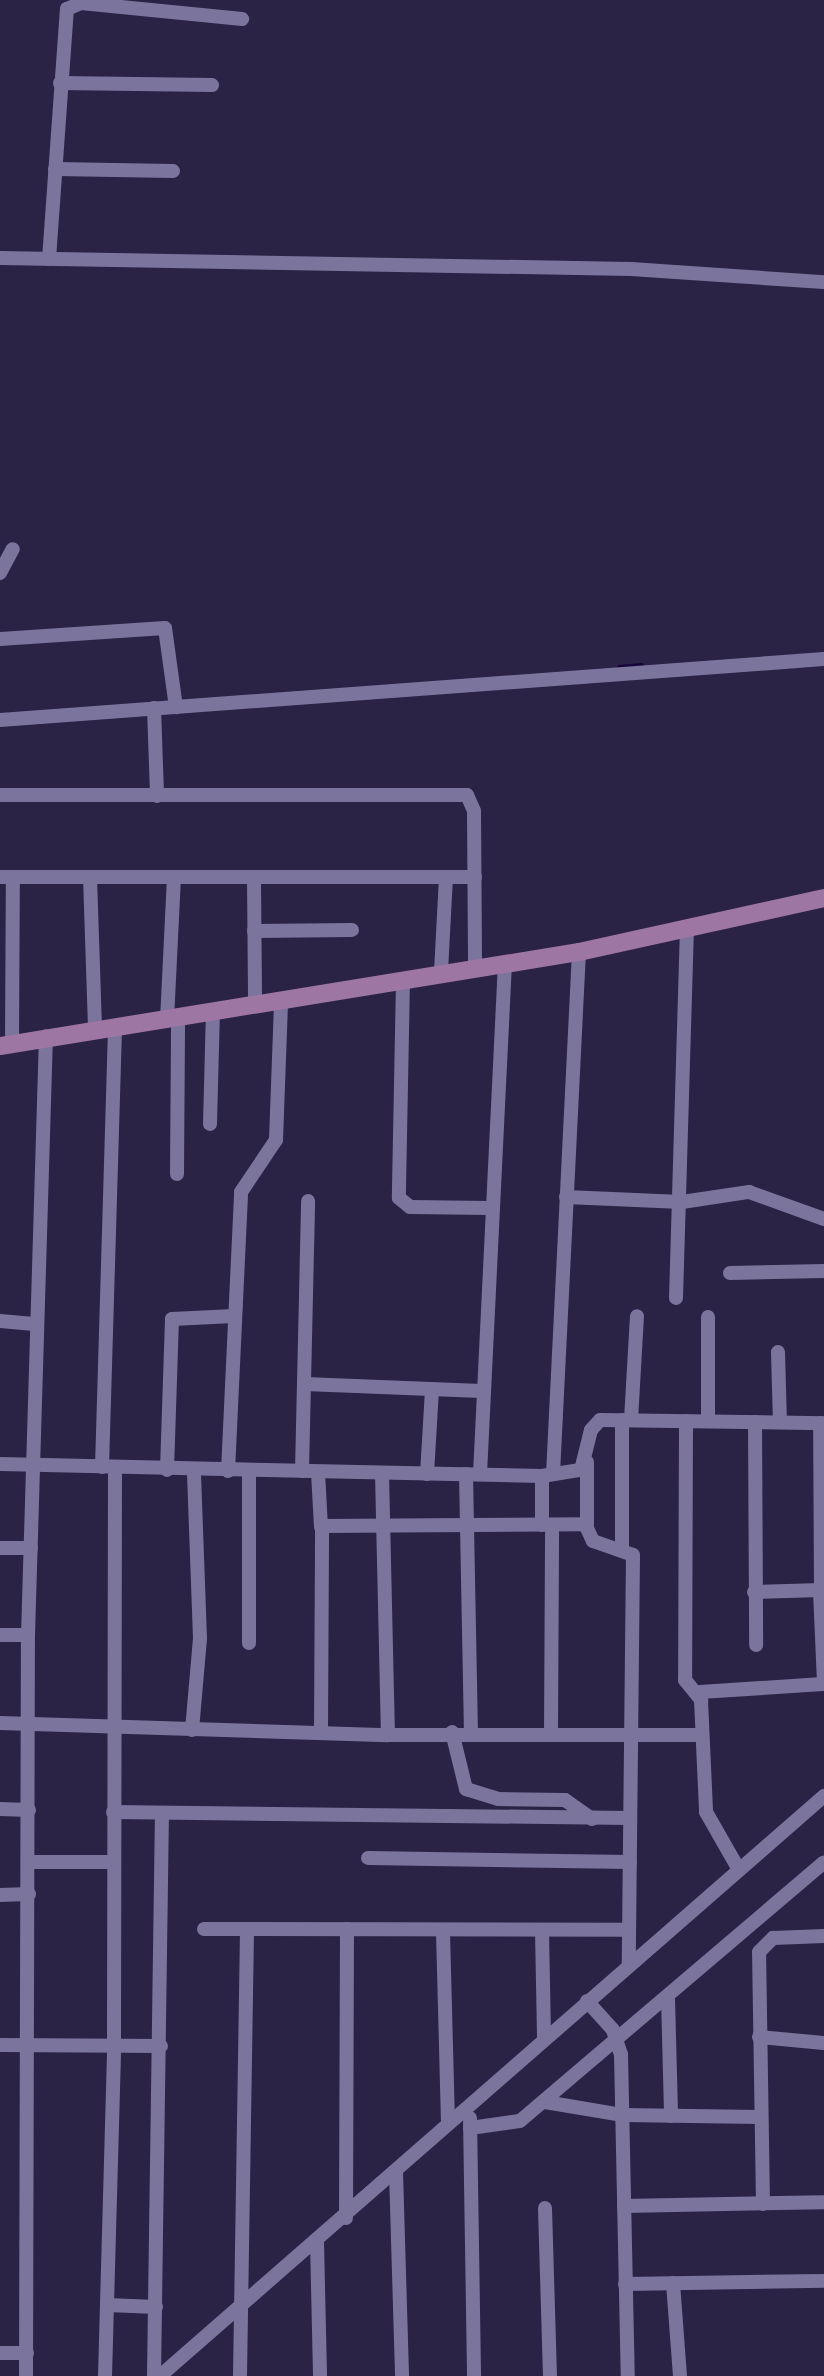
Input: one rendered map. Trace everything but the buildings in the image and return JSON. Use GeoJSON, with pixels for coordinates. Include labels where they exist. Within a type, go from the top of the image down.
{"type":"FeatureCollection","features":[{"type":"Feature","properties":{"kind":"street"},"geometry":{"type":"LineString","coordinates":[[49,259],[65,15],[76,2],[154,5],[242,19]]}},
{"type":"Feature","properties":{"kind":"street"},"geometry":{"type":"LineString","coordinates":[[60,83],[212,85]]}},
{"type":"Feature","properties":{"kind":"street"},"geometry":{"type":"LineString","coordinates":[[55,169],[173,171]]}},
{"type":"Feature","properties":{"kind":"street"},"geometry":{"type":"LineString","coordinates":[[0,258],[631,269],[824,282]]}},
{"type":"Feature","properties":{"kind":"street"},"geometry":{"type":"LineString","coordinates":[[0,573],[13,549]]}},
{"type":"Feature","properties":{"kind":"street"},"geometry":{"type":"LineString","coordinates":[[0,639],[165,628],[175,699]]}},
{"type":"Feature","properties":{"kind":"street"},"geometry":{"type":"LineString","coordinates":[[0,720],[154,708],[175,699],[824,659]]}},
{"type":"Feature","properties":{"kind":"street"},"geometry":{"type":"LineString","coordinates":[[154,708],[157,796]]}},
{"type":"Feature","properties":{"kind":"street"},"geometry":{"type":"LineString","coordinates":[[0,795],[467,795],[474,811],[475,967]]}},
{"type":"Feature","properties":{"kind":"street"},"geometry":{"type":"LineString","coordinates":[[475,877],[6,877],[6,1044],[579,952],[824,898]]}},
{"type":"Feature","properties":{"kind":"street"},"geometry":{"type":"LineString","coordinates":[[90,877],[95,1028]]}},
{"type":"Feature","properties":{"kind":"street"},"geometry":{"type":"LineString","coordinates":[[441,972],[446,877]]}},
{"type":"Feature","properties":{"kind":"street"},"geometry":{"type":"LineString","coordinates":[[174,878],[172,1019],[177,1174]]}},
{"type":"Feature","properties":{"kind":"street"},"geometry":{"type":"LineString","coordinates":[[254,879],[255,1006]]}},
{"type":"Feature","properties":{"kind":"street"},"geometry":{"type":"LineString","coordinates":[[676,1298],[682,1202],[687,929]]}},
{"type":"Feature","properties":{"kind":"street"},"geometry":{"type":"LineString","coordinates":[[254,931],[352,930]]}},
{"type":"Feature","properties":{"kind":"street"},"geometry":{"type":"LineString","coordinates":[[551,1735],[548,1475],[579,952]]}},
{"type":"Feature","properties":{"kind":"street"},"geometry":{"type":"LineString","coordinates":[[471,1731],[469,1524],[481,1391],[505,963]]}},
{"type":"Feature","properties":{"kind":"street"},"geometry":{"type":"LineString","coordinates":[[403,980],[399,1198],[410,1207],[489,1208]]}},
{"type":"Feature","properties":{"kind":"street"},"geometry":{"type":"LineString","coordinates":[[228,1471],[241,1192],[276,1140],[281,1002]]}},
{"type":"Feature","properties":{"kind":"street"},"geometry":{"type":"LineString","coordinates":[[210,1124],[213,1013]]}},
{"type":"Feature","properties":{"kind":"street"},"geometry":{"type":"LineString","coordinates":[[105,2376],[114,2044],[109,1468],[115,1026]]}},
{"type":"Feature","properties":{"kind":"street"},"geometry":{"type":"LineString","coordinates":[[26,2376],[28,1635],[46,1036]]}},
{"type":"Feature","properties":{"kind":"street"},"geometry":{"type":"LineString","coordinates":[[566,1197],[682,1202],[749,1192],[824,1219]]}},
{"type":"Feature","properties":{"kind":"street"},"geometry":{"type":"LineString","coordinates":[[302,1471],[308,1201]]}},
{"type":"Feature","properties":{"kind":"street"},"geometry":{"type":"LineString","coordinates":[[730,1273],[824,1271]]}},
{"type":"Feature","properties":{"kind":"street"},"geometry":{"type":"LineString","coordinates":[[167,1470],[172,1319],[234,1316]]}},
{"type":"Feature","properties":{"kind":"street"},"geometry":{"type":"LineString","coordinates":[[622,1549],[627,1420],[637,1316]]}},
{"type":"Feature","properties":{"kind":"street"},"geometry":{"type":"LineString","coordinates":[[708,1317],[708,1421]]}},
{"type":"Feature","properties":{"kind":"street"},"geometry":{"type":"LineString","coordinates":[[0,1321],[37,1324]]}},
{"type":"Feature","properties":{"kind":"street"},"geometry":{"type":"LineString","coordinates":[[778,1352],[780,1422]]}},
{"type":"Feature","properties":{"kind":"street"},"geometry":{"type":"LineString","coordinates":[[305,1384],[481,1391]]}},
{"type":"Feature","properties":{"kind":"street"},"geometry":{"type":"LineString","coordinates":[[427,1474],[432,1389]]}},
{"type":"Feature","properties":{"kind":"street"},"geometry":{"type":"LineString","coordinates":[[629,1966],[635,1559],[622,1549],[593,1541],[587,1525],[587,1462],[593,1426],[627,1420],[822,1423],[820,1591],[824,1684],[700,1692],[685,1680],[686,1421]]}},
{"type":"Feature","properties":{"kind":"street"},"geometry":{"type":"LineString","coordinates":[[755,1422],[756,1645]]}},
{"type":"Feature","properties":{"kind":"street"},"geometry":{"type":"LineString","coordinates":[[0,1464],[194,1471],[548,1475],[576,1472],[587,1462]]}},
{"type":"Feature","properties":{"kind":"street"},"geometry":{"type":"LineString","coordinates":[[192,1730],[200,1638],[194,1471]]}},
{"type":"Feature","properties":{"kind":"street"},"geometry":{"type":"LineString","coordinates":[[249,1471],[249,1643]]}},
{"type":"Feature","properties":{"kind":"street"},"geometry":{"type":"LineString","coordinates":[[318,1472],[321,1733]]}},
{"type":"Feature","properties":{"kind":"street"},"geometry":{"type":"LineString","coordinates":[[382,1473],[388,1735]]}},
{"type":"Feature","properties":{"kind":"street"},"geometry":{"type":"LineString","coordinates":[[321,1527],[587,1525]]}},
{"type":"Feature","properties":{"kind":"street"},"geometry":{"type":"LineString","coordinates":[[0,1548],[31,1548]]}},
{"type":"Feature","properties":{"kind":"street"},"geometry":{"type":"LineString","coordinates":[[754,1592],[820,1591]]}},
{"type":"Feature","properties":{"kind":"street"},"geometry":{"type":"LineString","coordinates":[[0,1635],[28,1635]]}},
{"type":"Feature","properties":{"kind":"street"},"geometry":{"type":"LineString","coordinates":[[700,1692],[699,1735],[706,1812],[738,1868]]}},
{"type":"Feature","properties":{"kind":"street"},"geometry":{"type":"LineString","coordinates":[[0,1723],[388,1735],[471,1731],[551,1735],[699,1735]]}},
{"type":"Feature","properties":{"kind":"street"},"geometry":{"type":"LineString","coordinates":[[452,1732],[466,1789],[498,1799],[565,1800],[592,1819]]}},
{"type":"Feature","properties":{"kind":"street"},"geometry":{"type":"LineString","coordinates":[[157,2376],[241,2302],[346,2218],[448,2121],[824,1796]]}},
{"type":"Feature","properties":{"kind":"street"},"geometry":{"type":"LineString","coordinates":[[0,1809],[29,1810]]}},
{"type":"Feature","properties":{"kind":"street"},"geometry":{"type":"LineString","coordinates":[[113,1812],[629,1818]]}},
{"type":"Feature","properties":{"kind":"street"},"geometry":{"type":"LineString","coordinates":[[157,2376],[162,1813]]}},
{"type":"Feature","properties":{"kind":"street"},"geometry":{"type":"LineString","coordinates":[[368,1858],[630,1862]]}},
{"type":"Feature","properties":{"kind":"street"},"geometry":{"type":"LineString","coordinates":[[29,1862],[113,1862]]}},
{"type":"Feature","properties":{"kind":"street"},"geometry":{"type":"LineString","coordinates":[[470,2128],[520,2121],[619,2041],[824,1862]]}},
{"type":"Feature","properties":{"kind":"street"},"geometry":{"type":"LineString","coordinates":[[0,1895],[29,1894]]}},
{"type":"Feature","properties":{"kind":"street"},"geometry":{"type":"LineString","coordinates":[[204,1929],[443,1932],[629,1930]]}},
{"type":"Feature","properties":{"kind":"street"},"geometry":{"type":"LineString","coordinates":[[240,2376],[247,1929]]}},
{"type":"Feature","properties":{"kind":"street"},"geometry":{"type":"LineString","coordinates":[[346,2218],[347,1929]]}},
{"type":"Feature","properties":{"kind":"street"},"geometry":{"type":"LineString","coordinates":[[542,1931],[544,2037]]}},
{"type":"Feature","properties":{"kind":"street"},"geometry":{"type":"LineString","coordinates":[[443,1932],[448,2121]]}},
{"type":"Feature","properties":{"kind":"street"},"geometry":{"type":"LineString","coordinates":[[763,2204],[759,2117],[760,1945],[773,1938],[824,1936]]}},
{"type":"Feature","properties":{"kind":"street"},"geometry":{"type":"LineString","coordinates":[[668,1998],[671,2116]]}},
{"type":"Feature","properties":{"kind":"street"},"geometry":{"type":"LineString","coordinates":[[587,2001],[619,2041],[628,2376]]}},
{"type":"Feature","properties":{"kind":"street"},"geometry":{"type":"LineString","coordinates":[[759,2037],[824,2043]]}},
{"type":"Feature","properties":{"kind":"street"},"geometry":{"type":"LineString","coordinates":[[0,2045],[161,2046]]}},
{"type":"Feature","properties":{"kind":"street"},"geometry":{"type":"LineString","coordinates":[[470,2102],[474,2376]]}},
{"type":"Feature","properties":{"kind":"street"},"geometry":{"type":"LineString","coordinates":[[545,2102],[623,2115],[759,2117]]}},
{"type":"Feature","properties":{"kind":"street"},"geometry":{"type":"LineString","coordinates":[[396,2172],[402,2376]]}},
{"type":"Feature","properties":{"kind":"street"},"geometry":{"type":"LineString","coordinates":[[624,2206],[824,2202]]}},
{"type":"Feature","properties":{"kind":"street"},"geometry":{"type":"LineString","coordinates":[[545,2208],[550,2376]]}},
{"type":"Feature","properties":{"kind":"street"},"geometry":{"type":"LineString","coordinates":[[317,2242],[320,2376]]}},
{"type":"Feature","properties":{"kind":"street"},"geometry":{"type":"LineString","coordinates":[[625,2284],[824,2281]]}},
{"type":"Feature","properties":{"kind":"street"},"geometry":{"type":"LineString","coordinates":[[673,2283],[680,2376]]}},
{"type":"Feature","properties":{"kind":"street"},"geometry":{"type":"LineString","coordinates":[[107,2305],[156,2307]]}},
{"type":"Feature","properties":{"kind":"street"},"geometry":{"type":"LineString","coordinates":[[0,2353],[27,2353]]}},
{"type":"Feature","properties":{"kind":"waterway"},"geometry":{"type":"LineString","coordinates":[[619,667],[642,665]]}}]}
